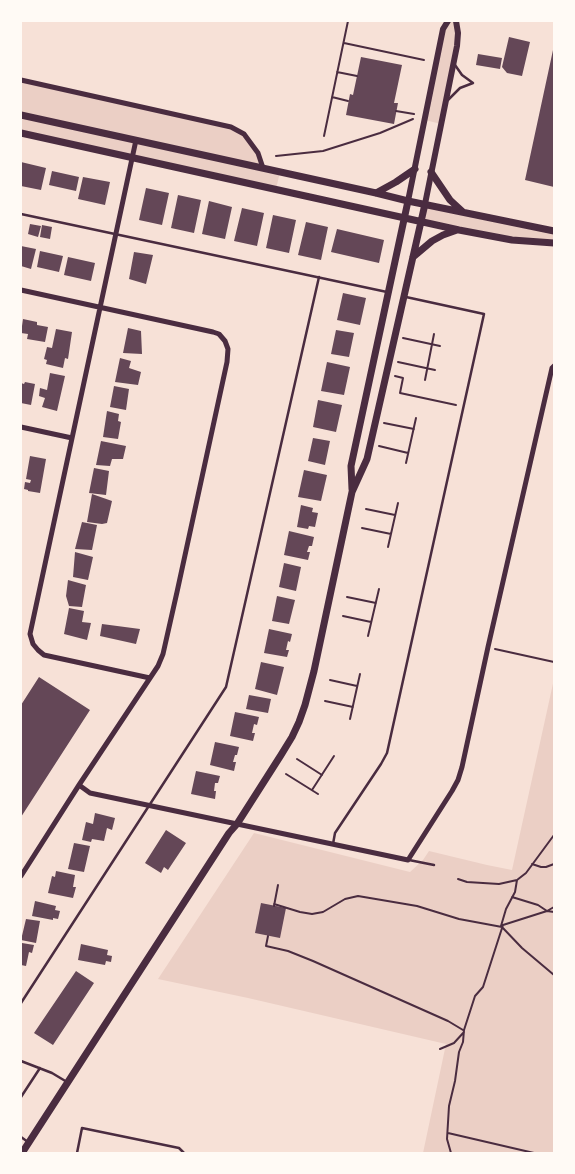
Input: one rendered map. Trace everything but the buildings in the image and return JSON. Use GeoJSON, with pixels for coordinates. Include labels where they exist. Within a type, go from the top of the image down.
{"type":"FeatureCollection","features":[{"type":"Feature","properties":{"kind":"main road"},"geometry":{"type":"LineString","coordinates":[[21,115],[408,201],[554,231]]}},
{"type":"Feature","properties":{"kind":"main road"},"geometry":{"type":"LineString","coordinates":[[21,133],[459,230],[512,240],[554,243]]}},
{"type":"Feature","properties":{"kind":"main road"},"geometry":{"type":"LineString","coordinates":[[376,193],[415,169]]}},
{"type":"Feature","properties":{"kind":"main road"},"geometry":{"type":"LineString","coordinates":[[431,172],[450,200],[463,212]]}},
{"type":"Feature","properties":{"kind":"main road"},"geometry":{"type":"LineString","coordinates":[[352,492],[351,466],[408,201]]}},
{"type":"Feature","properties":{"kind":"main road"},"geometry":{"type":"LineString","coordinates":[[22,1153],[292,737],[305,705],[314,671],[352,492],[367,460],[425,204]]}},
{"type":"Feature","properties":{"kind":"main road"},"geometry":{"type":"LineString","coordinates":[[413,257],[432,241],[459,230]]}},
{"type":"Feature","properties":{"kind":"street"},"geometry":{"type":"LineString","coordinates":[[408,201],[443,29],[448,21]]}},
{"type":"Feature","properties":{"kind":"street"},"geometry":{"type":"LineString","coordinates":[[425,204],[457,46],[458,33],[456,21]]}},
{"type":"Feature","properties":{"kind":"street"},"geometry":{"type":"LineString","coordinates":[[21,80],[231,127],[244,134],[258,154],[263,168]]}},
{"type":"Feature","properties":{"kind":"street"},"geometry":{"type":"LineString","coordinates":[[136,140],[30,634],[33,644],[44,654],[150,678]]}},
{"type":"Feature","properties":{"kind":"street"},"geometry":{"type":"LineString","coordinates":[[21,290],[213,332],[219,334],[225,341],[228,349],[227,362],[165,645],[158,666],[21,876]]}},
{"type":"Feature","properties":{"kind":"street"},"geometry":{"type":"LineString","coordinates":[[79,785],[90,793],[408,860],[458,780],[462,767],[552,368],[554,366]]}},
{"type":"Feature","properties":{"kind":"street"},"geometry":{"type":"LineString","coordinates":[[21,427],[72,438]]}},
{"type":"Feature","properties":{"kind":"lane"},"geometry":{"type":"LineString","coordinates":[[445,103],[460,88],[473,83],[462,75],[453,62]]}},
{"type":"Feature","properties":{"kind":"lane"},"geometry":{"type":"LineString","coordinates":[[21,214],[388,292]]}},
{"type":"Feature","properties":{"kind":"lane"},"geometry":{"type":"LineString","coordinates":[[21,1003],[226,687],[319,277]]}},
{"type":"Feature","properties":{"kind":"lane"},"geometry":{"type":"LineString","coordinates":[[333,844],[335,833],[387,753],[484,314],[404,297]]}},
{"type":"Feature","properties":{"kind":"lane"},"geometry":{"type":"LineString","coordinates":[[408,860],[434,866]]}},
{"type":"Feature","properties":{"kind":"lane"},"geometry":{"type":"LineString","coordinates":[[21,1061],[52,1073],[68,1083]]}},
{"type":"Feature","properties":{"kind":"lane"},"geometry":{"type":"LineString","coordinates":[[21,1097],[40,1068]]}},
{"type":"Feature","properties":{"kind":"lane"},"geometry":{"type":"LineString","coordinates":[[77,1153],[82,1128],[179,1148],[184,1153]]}},
{"type":"Feature","properties":{"kind":"lane"},"geometry":{"type":"LineString","coordinates":[[21,1137],[29,1142]]}},
{"type":"Feature","properties":{"kind":"path"},"geometry":{"type":"LineString","coordinates":[[324,136],[348,21]]}},
{"type":"Feature","properties":{"kind":"path"},"geometry":{"type":"LineString","coordinates":[[343,43],[424,60]]}},
{"type":"Feature","properties":{"kind":"path"},"geometry":{"type":"LineString","coordinates":[[337,72],[357,76]]}},
{"type":"Feature","properties":{"kind":"path"},"geometry":{"type":"LineString","coordinates":[[332,97],[348,101]]}},
{"type":"Feature","properties":{"kind":"path"},"geometry":{"type":"LineString","coordinates":[[396,110],[414,114]]}},
{"type":"Feature","properties":{"kind":"path"},"geometry":{"type":"LineString","coordinates":[[276,156],[323,150],[380,134],[413,119]]}},
{"type":"Feature","properties":{"kind":"path"},"geometry":{"type":"LineString","coordinates":[[425,380],[434,334]]}},
{"type":"Feature","properties":{"kind":"path"},"geometry":{"type":"LineString","coordinates":[[402,338],[440,346]]}},
{"type":"Feature","properties":{"kind":"path"},"geometry":{"type":"LineString","coordinates":[[397,361],[435,370]]}},
{"type":"Feature","properties":{"kind":"path"},"geometry":{"type":"LineString","coordinates":[[394,376],[403,378],[400,393],[464,406]]}},
{"type":"Feature","properties":{"kind":"path"},"geometry":{"type":"LineString","coordinates":[[406,463],[416,418]]}},
{"type":"Feature","properties":{"kind":"path"},"geometry":{"type":"LineString","coordinates":[[384,423],[414,429]]}},
{"type":"Feature","properties":{"kind":"path"},"geometry":{"type":"LineString","coordinates":[[379,446],[408,453]]}},
{"type":"Feature","properties":{"kind":"path"},"geometry":{"type":"LineString","coordinates":[[388,547],[398,503]]}},
{"type":"Feature","properties":{"kind":"path"},"geometry":{"type":"LineString","coordinates":[[366,509],[395,515]]}},
{"type":"Feature","properties":{"kind":"path"},"geometry":{"type":"LineString","coordinates":[[362,528],[390,534]]}},
{"type":"Feature","properties":{"kind":"path"},"geometry":{"type":"LineString","coordinates":[[368,636],[379,589]]}},
{"type":"Feature","properties":{"kind":"path"},"geometry":{"type":"LineString","coordinates":[[347,597],[376,603]]}},
{"type":"Feature","properties":{"kind":"path"},"geometry":{"type":"LineString","coordinates":[[343,616],[371,622]]}},
{"type":"Feature","properties":{"kind":"path"},"geometry":{"type":"LineString","coordinates":[[488,647],[554,662]]}},
{"type":"Feature","properties":{"kind":"path"},"geometry":{"type":"LineString","coordinates":[[350,719],[360,674]]}},
{"type":"Feature","properties":{"kind":"path"},"geometry":{"type":"LineString","coordinates":[[330,680],[357,686]]}},
{"type":"Feature","properties":{"kind":"path"},"geometry":{"type":"LineString","coordinates":[[325,701],[353,707]]}},
{"type":"Feature","properties":{"kind":"path"},"geometry":{"type":"LineString","coordinates":[[312,790],[334,756]]}},
{"type":"Feature","properties":{"kind":"path"},"geometry":{"type":"LineString","coordinates":[[297,759],[322,775]]}},
{"type":"Feature","properties":{"kind":"path"},"geometry":{"type":"LineString","coordinates":[[286,774],[318,794]]}},
{"type":"Feature","properties":{"kind":"path"},"geometry":{"type":"LineString","coordinates":[[458,879],[467,882],[499,884],[518,880],[526,873],[554,836]]}},
{"type":"Feature","properties":{"kind":"path"},"geometry":{"type":"LineString","coordinates":[[532,864],[541,867],[554,864]]}},
{"type":"Feature","properties":{"kind":"path"},"geometry":{"type":"LineString","coordinates":[[451,1153],[448,1139],[449,1106],[464,1031],[475,996],[483,987],[506,909],[518,880]]}},
{"type":"Feature","properties":{"kind":"path"},"geometry":{"type":"LineString","coordinates":[[278,885],[274,905],[300,912],[312,914],[323,912],[345,899],[358,896],[417,906],[459,919],[502,927],[522,948],[554,974]]}},
{"type":"Feature","properties":{"kind":"path"},"geometry":{"type":"LineString","coordinates":[[512,897],[554,912]]}},
{"type":"Feature","properties":{"kind":"path"},"geometry":{"type":"LineString","coordinates":[[502,927],[503,924],[547,911],[554,907]]}},
{"type":"Feature","properties":{"kind":"path"},"geometry":{"type":"LineString","coordinates":[[268,936],[266,946],[288,951],[313,961],[448,1021],[464,1031]]}},
{"type":"Feature","properties":{"kind":"path"},"geometry":{"type":"LineString","coordinates":[[440,1049],[454,1043],[464,1031]]}},
{"type":"Feature","properties":{"kind":"path"},"geometry":{"type":"LineString","coordinates":[[448,1133],[534,1153]]}},
{"type":"Feature","properties":{"kind":"shaded area"},"geometry":{"type":"Polygon","coordinates":[[[448,21],[456,21],[458,33],[441,124],[425,120],[443,29],[448,21]]]}},
{"type":"Feature","properties":{"kind":"shaded area"},"geometry":{"type":"Polygon","coordinates":[[[21,80],[231,127],[244,134],[258,153],[263,168],[280,172],[276,189],[21,133],[21,80]]]}},
{"type":"Feature","properties":{"kind":"shaded area"},"geometry":{"type":"Polygon","coordinates":[[[425,204],[554,231],[554,243],[512,240],[421,221],[425,204]]]}},
{"type":"Feature","properties":{"kind":"shaded area"},"geometry":{"type":"Polygon","coordinates":[[[554,679],[554,1153],[423,1153],[446,1044],[158,979],[254,833],[410,872],[423,860],[429,851],[512,870],[554,679]]]}}]}
